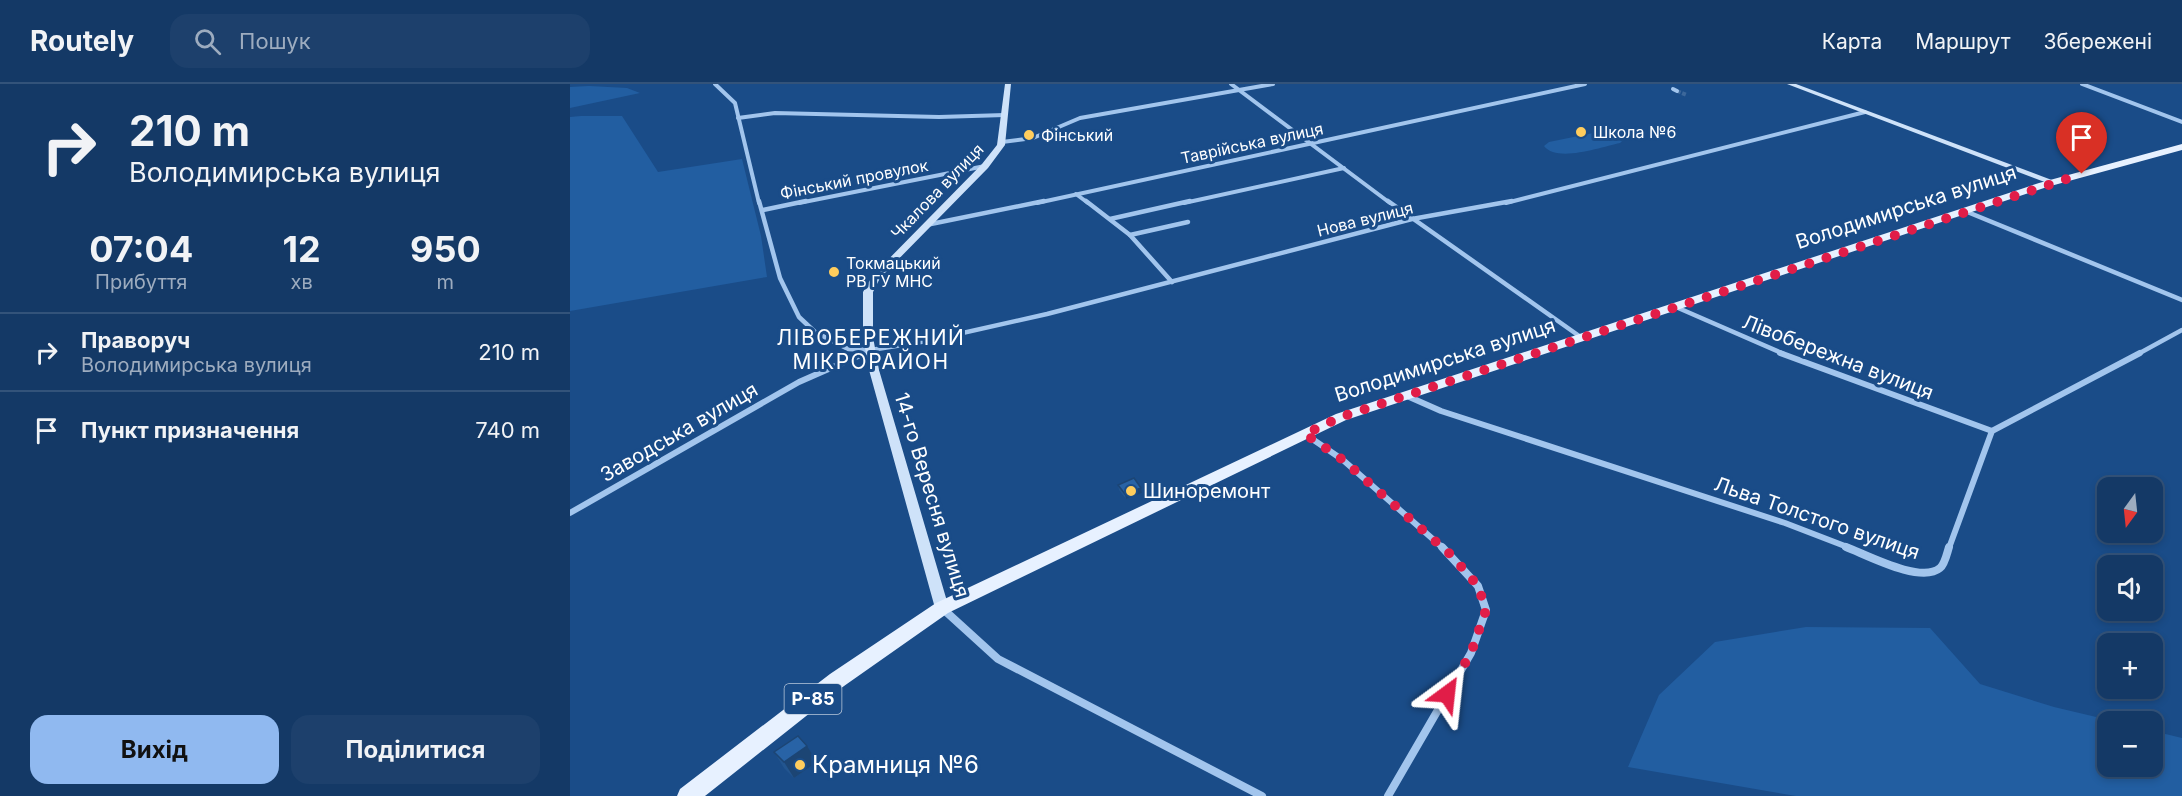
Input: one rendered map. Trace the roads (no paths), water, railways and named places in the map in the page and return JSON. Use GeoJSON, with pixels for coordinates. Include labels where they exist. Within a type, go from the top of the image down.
{"type":"FeatureCollection","features":[{"type":"Feature","properties":{"kind":"main road","name":"Чкалова вулиця"},"geometry":{"type":"LineString","coordinates":[[871,350],[867,327],[868,292],[876,277],[924,225],[985,166],[1002,142],[1008,84]]}},
{"type":"Feature","properties":{"kind":"main road"},"geometry":{"type":"LineString","coordinates":[[1790,84],[2053,182]]}},
{"type":"Feature","properties":{"kind":"main road","name":"Володимирська вулиця"},"geometry":{"type":"LineString","coordinates":[[688,796],[837,680],[942,608],[1341,417],[2053,182],[2182,147]]}},
{"type":"Feature","properties":{"kind":"main road","name":"14-го Вересня вулиця"},"geometry":{"type":"LineString","coordinates":[[871,350],[890,428],[942,608]]}},
{"type":"Feature","properties":{"kind":"street"},"geometry":{"type":"LineString","coordinates":[[715,84],[735,103],[780,278],[799,317],[815,333],[848,349],[871,350]]}},
{"type":"Feature","properties":{"kind":"street"},"geometry":{"type":"LineString","coordinates":[[1231,84],[1412,219],[1582,338]]}},
{"type":"Feature","properties":{"kind":"street"},"geometry":{"type":"LineString","coordinates":[[1002,142],[1034,138],[1080,118],[1273,84]]}},
{"type":"Feature","properties":{"kind":"street","name":"Таврійська вулиця"},"geometry":{"type":"LineString","coordinates":[[924,225],[1585,84]]}},
{"type":"Feature","properties":{"kind":"street"},"geometry":{"type":"LineString","coordinates":[[2082,84],[2182,122]]}},
{"type":"Feature","properties":{"kind":"street","name":"Чкалова вулиця"},"geometry":{"type":"LineString","coordinates":[[738,118],[775,112],[939,117],[1005,115]]}},
{"type":"Feature","properties":{"kind":"street","name":"Нова вулиця"},"geometry":{"type":"LineString","coordinates":[[871,350],[927,341],[1047,314],[1412,219],[1494,206],[1865,112]]}},
{"type":"Feature","properties":{"kind":"street","name":"Фінський провулок"},"geometry":{"type":"LineString","coordinates":[[763,210],[985,166]]}},
{"type":"Feature","properties":{"kind":"street"},"geometry":{"type":"LineString","coordinates":[[1110,219],[1344,168]]}},
{"type":"Feature","properties":{"kind":"street"},"geometry":{"type":"LineString","coordinates":[[1076,194],[1130,235],[1172,282]]}},
{"type":"Feature","properties":{"kind":"street"},"geometry":{"type":"LineString","coordinates":[[1965,211],[2182,300]]}},
{"type":"Feature","properties":{"kind":"street"},"geometry":{"type":"LineString","coordinates":[[1130,235],[1188,222]]}},
{"type":"Feature","properties":{"kind":"street","name":"Лівобережна вулиця"},"geometry":{"type":"LineString","coordinates":[[1676,307],[1792,358],[1992,430]]}},
{"type":"Feature","properties":{"kind":"street"},"geometry":{"type":"LineString","coordinates":[[1992,430],[2084,384],[2182,330]]}},
{"type":"Feature","properties":{"kind":"street","name":"Заводська вулиця"},"geometry":{"type":"LineString","coordinates":[[570,513],[799,382],[871,350]]}},
{"type":"Feature","properties":{"kind":"street","name":"Льва Толстого вулиця"},"geometry":{"type":"LineString","coordinates":[[1407,396],[1441,411],[1785,523],[1905,570],[1930,574],[1942,567],[1992,430]]}},
{"type":"Feature","properties":{"kind":"street"},"geometry":{"type":"LineString","coordinates":[[1305,434],[1343,460],[1451,555],[1478,586],[1486,610],[1471,653],[1388,796]]}},
{"type":"Feature","properties":{"kind":"street","name":"14-го Вересня вулиця"},"geometry":{"type":"LineString","coordinates":[[942,608],[998,659],[1262,796]]}},
{"type":"Feature","properties":{"kind":"tunnel"},"geometry":{"type":"LineString","coordinates":[[1677,91],[1687,95]]}},
{"type":"Feature","properties":{"kind":"place","name":"Школа №6"},"geometry":{"type":"Point","coordinates":[1581,132]}},
{"type":"Feature","properties":{"kind":"place","name":"Фінський"},"geometry":{"type":"Point","coordinates":[1029,135]}},
{"type":"Feature","properties":{"kind":"place","name":"Токмацький РВ ГУ МНС"},"geometry":{"type":"Point","coordinates":[834,272]}},
{"type":"Feature","properties":{"kind":"place","name":"Шиноремонт"},"geometry":{"type":"Point","coordinates":[1131,491]}},
{"type":"Feature","properties":{"kind":"place","name":"Крамниця №6"},"geometry":{"type":"Point","coordinates":[800,765]}},
{"type":"Feature","properties":{"kind":"district","name":"ЛІВОБЕРЕЖНИЙ МІКРОРАЙОН"},"geometry":{"type":"Point","coordinates":[871,350]}}]}
